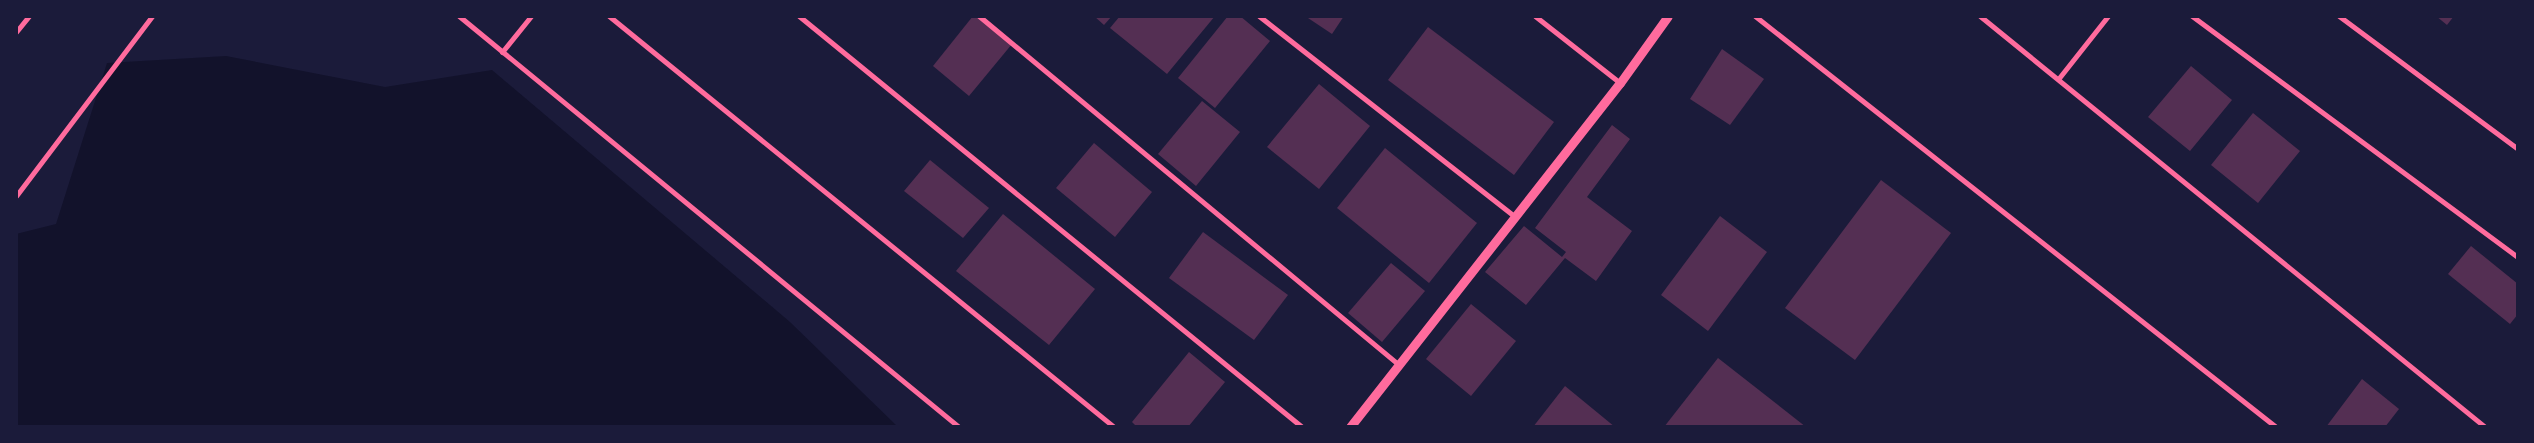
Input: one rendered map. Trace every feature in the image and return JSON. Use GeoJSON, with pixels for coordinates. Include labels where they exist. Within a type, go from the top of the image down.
{"type":"FeatureCollection","features":[{"type":"Feature","properties":{"kind":"street"},"geometry":{"type":"LineString","coordinates":[[16,32],[29,16]]}},
{"type":"Feature","properties":{"kind":"street"},"geometry":{"type":"LineString","coordinates":[[16,196],[152,16]]}},
{"type":"Feature","properties":{"kind":"street"},"geometry":{"type":"LineString","coordinates":[[460,16],[959,427]]}},
{"type":"Feature","properties":{"kind":"street"},"geometry":{"type":"LineString","coordinates":[[502,52],[531,16]]}},
{"type":"Feature","properties":{"kind":"street"},"geometry":{"type":"LineString","coordinates":[[609,16],[1114,427]]}},
{"type":"Feature","properties":{"kind":"street"},"geometry":{"type":"LineString","coordinates":[[799,16],[1302,427]]}},
{"type":"Feature","properties":{"kind":"street"},"geometry":{"type":"LineString","coordinates":[[979,16],[1400,365]]}},
{"type":"Feature","properties":{"kind":"street"},"geometry":{"type":"LineString","coordinates":[[1259,16],[1515,217]]}},
{"type":"Feature","properties":{"kind":"street"},"geometry":{"type":"LineString","coordinates":[[1535,16],[1620,83]]}},
{"type":"Feature","properties":{"kind":"street"},"geometry":{"type":"LineString","coordinates":[[1350,427],[1620,83],[1668,16]]}},
{"type":"Feature","properties":{"kind":"street"},"geometry":{"type":"LineString","coordinates":[[1755,16],[2276,427]]}},
{"type":"Feature","properties":{"kind":"street"},"geometry":{"type":"LineString","coordinates":[[1980,16],[2059,78],[2485,427]]}},
{"type":"Feature","properties":{"kind":"street"},"geometry":{"type":"LineString","coordinates":[[2059,78],[2108,16]]}},
{"type":"Feature","properties":{"kind":"street"},"geometry":{"type":"LineString","coordinates":[[2192,16],[2518,258]]}},
{"type":"Feature","properties":{"kind":"street"},"geometry":{"type":"LineString","coordinates":[[2339,16],[2518,149]]}},
{"type":"Feature","properties":{"kind":"shaded area"},"geometry":{"type":"Polygon","coordinates":[[[226,56],[385,87],[492,70],[790,322],[898,427],[16,427],[16,234],[56,224],[107,63],[226,56]]]}},
{"type":"Feature","properties":{"kind":"building"},"geometry":{"type":"Polygon","coordinates":[[[973,16],[978,16],[1012,44],[969,96],[933,66],[973,16]]]}},
{"type":"Feature","properties":{"kind":"building"},"geometry":{"type":"Polygon","coordinates":[[[1094,16],[1112,16],[1104,25],[1094,16]]]}},
{"type":"Feature","properties":{"kind":"building"},"geometry":{"type":"Polygon","coordinates":[[[1120,16],[1215,16],[1167,74],[1110,28],[1120,16]]]}},
{"type":"Feature","properties":{"kind":"building"},"geometry":{"type":"Polygon","coordinates":[[[1228,16],[1240,16],[1270,41],[1215,108],[1178,78],[1228,16]]]}},
{"type":"Feature","properties":{"kind":"building"},"geometry":{"type":"Polygon","coordinates":[[[1305,16],[1344,16],[1332,34],[1305,16]]]}},
{"type":"Feature","properties":{"kind":"building"},"geometry":{"type":"Polygon","coordinates":[[[2436,16],[2454,16],[2447,25],[2436,16]]]}},
{"type":"Feature","properties":{"kind":"building"},"geometry":{"type":"Polygon","coordinates":[[[1428,27],[1554,122],[1514,175],[1388,80],[1428,27]]]}},
{"type":"Feature","properties":{"kind":"building"},"geometry":{"type":"Polygon","coordinates":[[[1722,49],[1764,79],[1730,125],[1690,99],[1722,49]]]}},
{"type":"Feature","properties":{"kind":"building"},"geometry":{"type":"Polygon","coordinates":[[[2191,66],[2232,100],[2190,151],[2148,117],[2191,66]]]}},
{"type":"Feature","properties":{"kind":"building"},"geometry":{"type":"Polygon","coordinates":[[[1319,84],[1370,126],[1319,189],[1267,147],[1319,84]]]}},
{"type":"Feature","properties":{"kind":"building"},"geometry":{"type":"Polygon","coordinates":[[[1202,101],[1240,132],[1196,186],[1158,154],[1202,101]]]}},
{"type":"Feature","properties":{"kind":"building"},"geometry":{"type":"Polygon","coordinates":[[[2253,113],[2300,151],[2258,203],[2211,165],[2253,113]]]}},
{"type":"Feature","properties":{"kind":"building"},"geometry":{"type":"Polygon","coordinates":[[[1612,125],[1630,139],[1587,197],[1632,231],[1596,281],[1565,258],[1526,305],[1485,272],[1524,226],[1562,257],[1566,252],[1535,228],[1612,125]]]}},
{"type":"Feature","properties":{"kind":"building"},"geometry":{"type":"Polygon","coordinates":[[[1094,143],[1152,192],[1115,237],[1056,188],[1094,143]]]}},
{"type":"Feature","properties":{"kind":"building"},"geometry":{"type":"Polygon","coordinates":[[[1385,148],[1477,223],[1429,283],[1337,208],[1385,148]]]}},
{"type":"Feature","properties":{"kind":"building"},"geometry":{"type":"Polygon","coordinates":[[[930,160],[989,208],[963,238],[904,191],[930,160]]]}},
{"type":"Feature","properties":{"kind":"building"},"geometry":{"type":"Polygon","coordinates":[[[1881,180],[1951,233],[1855,360],[1785,308],[1881,180]]]}},
{"type":"Feature","properties":{"kind":"building"},"geometry":{"type":"Polygon","coordinates":[[[1003,214],[1095,289],[1049,345],[956,271],[1003,214]]]}},
{"type":"Feature","properties":{"kind":"building"},"geometry":{"type":"Polygon","coordinates":[[[1720,216],[1767,252],[1708,331],[1661,295],[1720,216]]]}},
{"type":"Feature","properties":{"kind":"building"},"geometry":{"type":"Polygon","coordinates":[[[1203,232],[1288,295],[1254,340],[1169,278],[1203,232]]]}},
{"type":"Feature","properties":{"kind":"building"},"geometry":{"type":"Polygon","coordinates":[[[2471,246],[2518,284],[2518,314],[2510,324],[2448,274],[2471,246]]]}},
{"type":"Feature","properties":{"kind":"building"},"geometry":{"type":"Polygon","coordinates":[[[1391,263],[1425,291],[1382,342],[1348,313],[1391,263]]]}},
{"type":"Feature","properties":{"kind":"building"},"geometry":{"type":"Polygon","coordinates":[[[1471,304],[1516,341],[1471,396],[1426,359],[1471,304]]]}},
{"type":"Feature","properties":{"kind":"building"},"geometry":{"type":"Polygon","coordinates":[[[1189,352],[1225,382],[1188,427],[1137,427],[1132,422],[1189,352]]]}},
{"type":"Feature","properties":{"kind":"building"},"geometry":{"type":"Polygon","coordinates":[[[1718,358],[1806,427],[1664,427],[1718,358]]]}},
{"type":"Feature","properties":{"kind":"building"},"geometry":{"type":"Polygon","coordinates":[[[2362,379],[2399,409],[2385,427],[2326,427],[2362,379]]]}},
{"type":"Feature","properties":{"kind":"building"},"geometry":{"type":"Polygon","coordinates":[[[1565,386],[1615,427],[1533,427],[1565,386]]]}}]}
